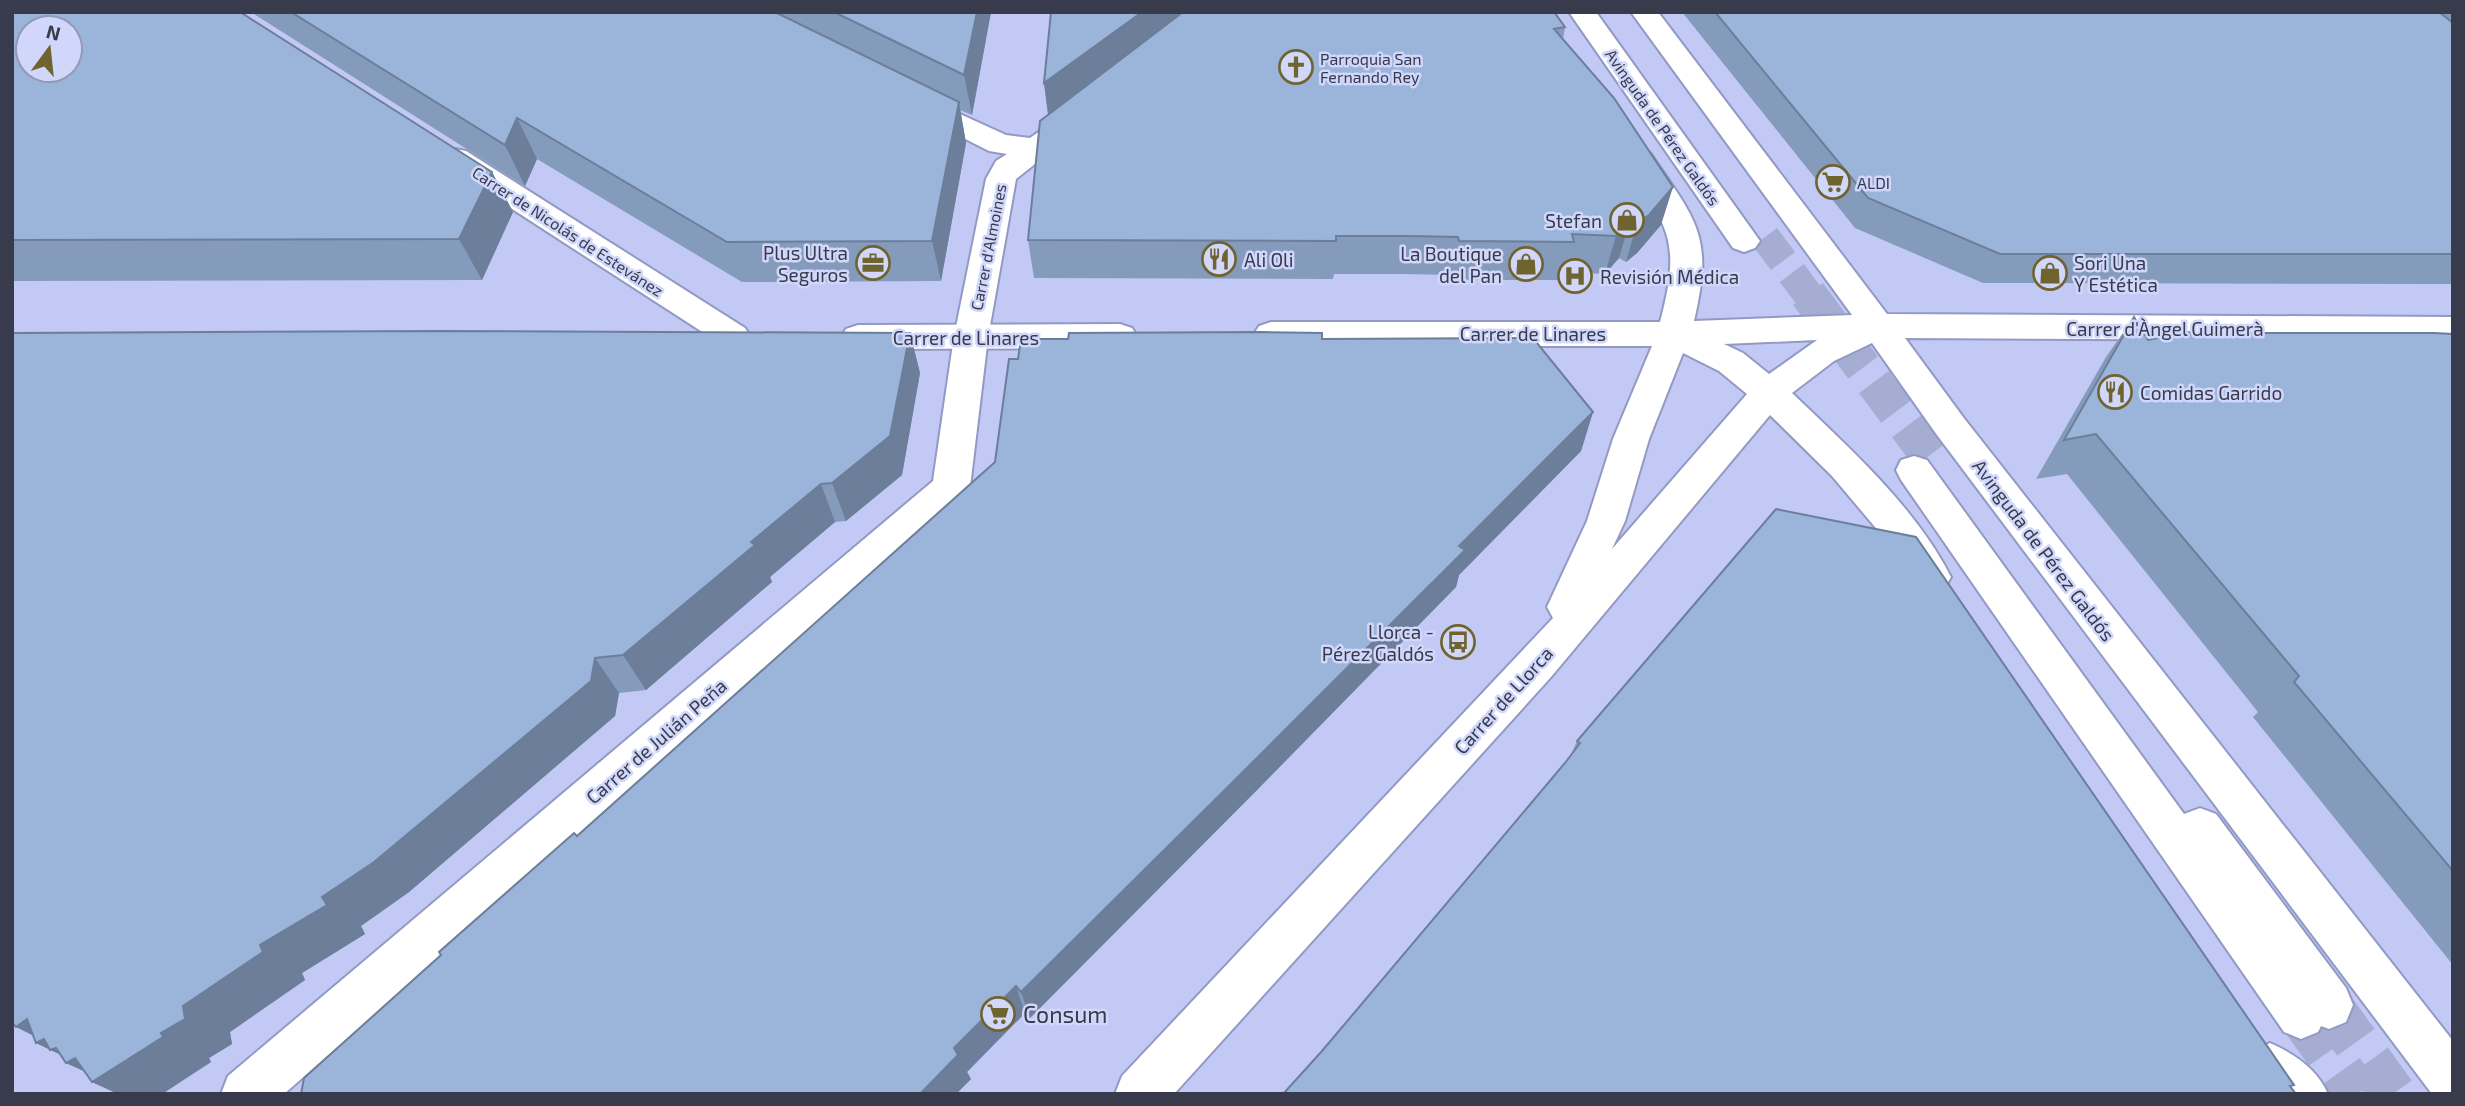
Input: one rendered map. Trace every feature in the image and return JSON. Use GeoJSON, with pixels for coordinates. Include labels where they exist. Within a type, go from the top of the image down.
{"type":"FeatureCollection","features":[{"type":"Feature","properties":{"kind":"main road","name":"Avinguda de Pérez Galdós"},"geometry":{"type":"LineString","coordinates":[[1582,12],[1754,239],[1601,12]]}},
{"type":"Feature","properties":{"kind":"main road","name":"Avinguda de Pérez Galdós"},"geometry":{"type":"LineString","coordinates":[[1644,12],[2113,642],[2453,1081]]}},
{"type":"Feature","properties":{"kind":"main road"},"geometry":{"type":"LineString","coordinates":[[892,91],[1000,144],[1037,148]]}},
{"type":"Feature","properties":{"kind":"main road","name":"Carrer d'Almoines"},"geometry":{"type":"LineString","coordinates":[[971,337],[1001,179],[1007,168],[1099,102]]}},
{"type":"Feature","properties":{"kind":"main road","name":"Avinguda de Pérez Galdós"},"geometry":{"type":"LineString","coordinates":[[1537,664],[1582,580],[1606,521],[1631,439],[1674,334],[1687,282],[1685,235],[1674,210],[1620,133]]}},
{"type":"Feature","properties":{"kind":"main road","name":"Carrer de Nicolás de Estevánez"},"geometry":{"type":"LineString","coordinates":[[431,143],[747,336],[678,336]]}},
{"type":"Feature","properties":{"kind":"main road","name":"Carrer d'Àngel Guimerà"},"geometry":{"type":"LineString","coordinates":[[1878,326],[2453,329]]}},
{"type":"Feature","properties":{"kind":"main road","name":"Carrer de Linares"},"geometry":{"type":"LineString","coordinates":[[1245,335],[1674,334],[1878,326]]}},
{"type":"Feature","properties":{"kind":"main road","name":"Carrer de Llorca"},"geometry":{"type":"LineString","coordinates":[[1140,1094],[1537,664],[1769,391],[1822,352],[1878,326]]}},
{"type":"Feature","properties":{"kind":"main road"},"geometry":{"type":"LineString","coordinates":[[1674,334],[1731,362],[1769,391],[1845,466],[1893,522],[1956,613]]}},
{"type":"Feature","properties":{"kind":"main road","name":"Carrer de Linares"},"geometry":{"type":"LineString","coordinates":[[831,337],[1149,335]]}},
{"type":"Feature","properties":{"kind":"main road","name":"Carrer de Julián Peña"},"geometry":{"type":"LineString","coordinates":[[246,1094],[951,487],[971,337]]}},
{"type":"Feature","properties":{"kind":"main road"},"geometry":{"type":"LineString","coordinates":[[1925,467],[2315,1010]]}},
{"type":"Feature","properties":{"kind":"building"},"geometry":{"type":"Polygon","coordinates":[[[12,12],[240,12],[492,172],[459,239],[12,240],[12,12]]]}},
{"type":"Feature","properties":{"kind":"building"},"geometry":{"type":"Polygon","coordinates":[[[291,12],[775,12],[959,102],[932,241],[727,242],[517,118],[505,145],[291,12]]]}},
{"type":"Feature","properties":{"kind":"building"},"geometry":{"type":"Polygon","coordinates":[[[834,12],[977,12],[964,75],[834,12]]]}},
{"type":"Feature","properties":{"kind":"building"},"geometry":{"type":"Polygon","coordinates":[[[1051,12],[1142,12],[1044,83],[1051,12]]]}},
{"type":"Feature","properties":{"kind":"building"},"geometry":{"type":"Polygon","coordinates":[[[1183,12],[1554,12],[1565,27],[1554,29],[1614,98],[1673,187],[1649,215],[1637,223],[1630,220],[1616,236],[1572,234],[1574,242],[1459,241],[1458,237],[1409,236],[1336,236],[1336,241],[1028,240],[1040,121],[1183,12]]]}},
{"type":"Feature","properties":{"kind":"building"},"geometry":{"type":"Polygon","coordinates":[[[1715,12],[2439,12],[2453,23],[2453,254],[2000,254],[1868,198],[1715,12]]]}},
{"type":"Feature","properties":{"kind":"building"},"geometry":{"type":"Polygon","coordinates":[[[2134,317],[2148,340],[2189,332],[2194,337],[2244,333],[2453,334],[2453,871],[2294,682],[2299,676],[2096,434],[2064,440],[2134,317]]]}},
{"type":"Feature","properties":{"kind":"building"},"geometry":{"type":"Polygon","coordinates":[[[12,333],[910,333],[890,436],[832,483],[821,484],[751,542],[755,545],[623,655],[595,658],[591,681],[374,862],[322,897],[327,905],[260,945],[263,952],[183,1006],[185,1019],[161,1033],[163,1037],[92,1082],[75,1058],[66,1063],[56,1048],[50,1050],[44,1039],[36,1043],[27,1019],[16,1027],[12,1022],[12,333]]]}},
{"type":"Feature","properties":{"kind":"building"},"geometry":{"type":"Polygon","coordinates":[[[1069,333],[1322,333],[1322,339],[1533,338],[1593,412],[1459,546],[1465,550],[1259,756],[1021,992],[1016,986],[954,1048],[958,1055],[920,1094],[301,1094],[304,1078],[441,955],[439,952],[574,833],[577,836],[995,462],[1009,359],[1018,359],[1021,339],[1068,339],[1069,333]]]}},
{"type":"Feature","properties":{"kind":"building"},"geometry":{"type":"Polygon","coordinates":[[[1776,509],[1916,537],[2294,1085],[2290,1086],[2296,1094],[1283,1094],[1565,763],[1580,743],[1577,741],[1776,509]]]}},
{"type":"Feature","properties":{"kind":"tunnel"},"geometry":{"type":"LineString","coordinates":[[1765,237],[1809,296]]}},
{"type":"Feature","properties":{"kind":"tunnel"},"geometry":{"type":"LineString","coordinates":[[1808,294],[1936,465]]}},
{"type":"Feature","properties":{"kind":"tunnel"},"geometry":{"type":"LineString","coordinates":[[2329,1005],[2393,1094]]}},
{"type":"Feature","properties":{"kind":"tunnel"},"geometry":{"type":"LineString","coordinates":[[2301,1015],[2357,1094]]}},
{"type":"Feature","properties":{"kind":"place","name":"Parroquia San Fernando Rey"},"geometry":{"type":"Point","coordinates":[1296,67]}},
{"type":"Feature","properties":{"kind":"place","name":"ALDI"},"geometry":{"type":"Point","coordinates":[1833,182]}},
{"type":"Feature","properties":{"kind":"place","name":"Stefan"},"geometry":{"type":"Point","coordinates":[1627,220]}},
{"type":"Feature","properties":{"kind":"place","name":"Ali Oli"},"geometry":{"type":"Point","coordinates":[1219,259]}},
{"type":"Feature","properties":{"kind":"place","name":"Plus Ultra Seguros"},"geometry":{"type":"Point","coordinates":[873,263]}},
{"type":"Feature","properties":{"kind":"place","name":"La Boutique del Pan"},"geometry":{"type":"Point","coordinates":[1526,264]}},
{"type":"Feature","properties":{"kind":"place","name":"Sori Una Y Estética"},"geometry":{"type":"Point","coordinates":[2050,273]}},
{"type":"Feature","properties":{"kind":"place","name":"Revisión Médica"},"geometry":{"type":"Point","coordinates":[1575,276]}},
{"type":"Feature","properties":{"kind":"place","name":"Comidas Garrido"},"geometry":{"type":"Point","coordinates":[2115,392]}},
{"type":"Feature","properties":{"kind":"place","name":"Llorca - Pérez Galdós"},"geometry":{"type":"Point","coordinates":[1458,642]}},
{"type":"Feature","properties":{"kind":"place","name":"Consum"},"geometry":{"type":"Point","coordinates":[998,1014]}}]}
